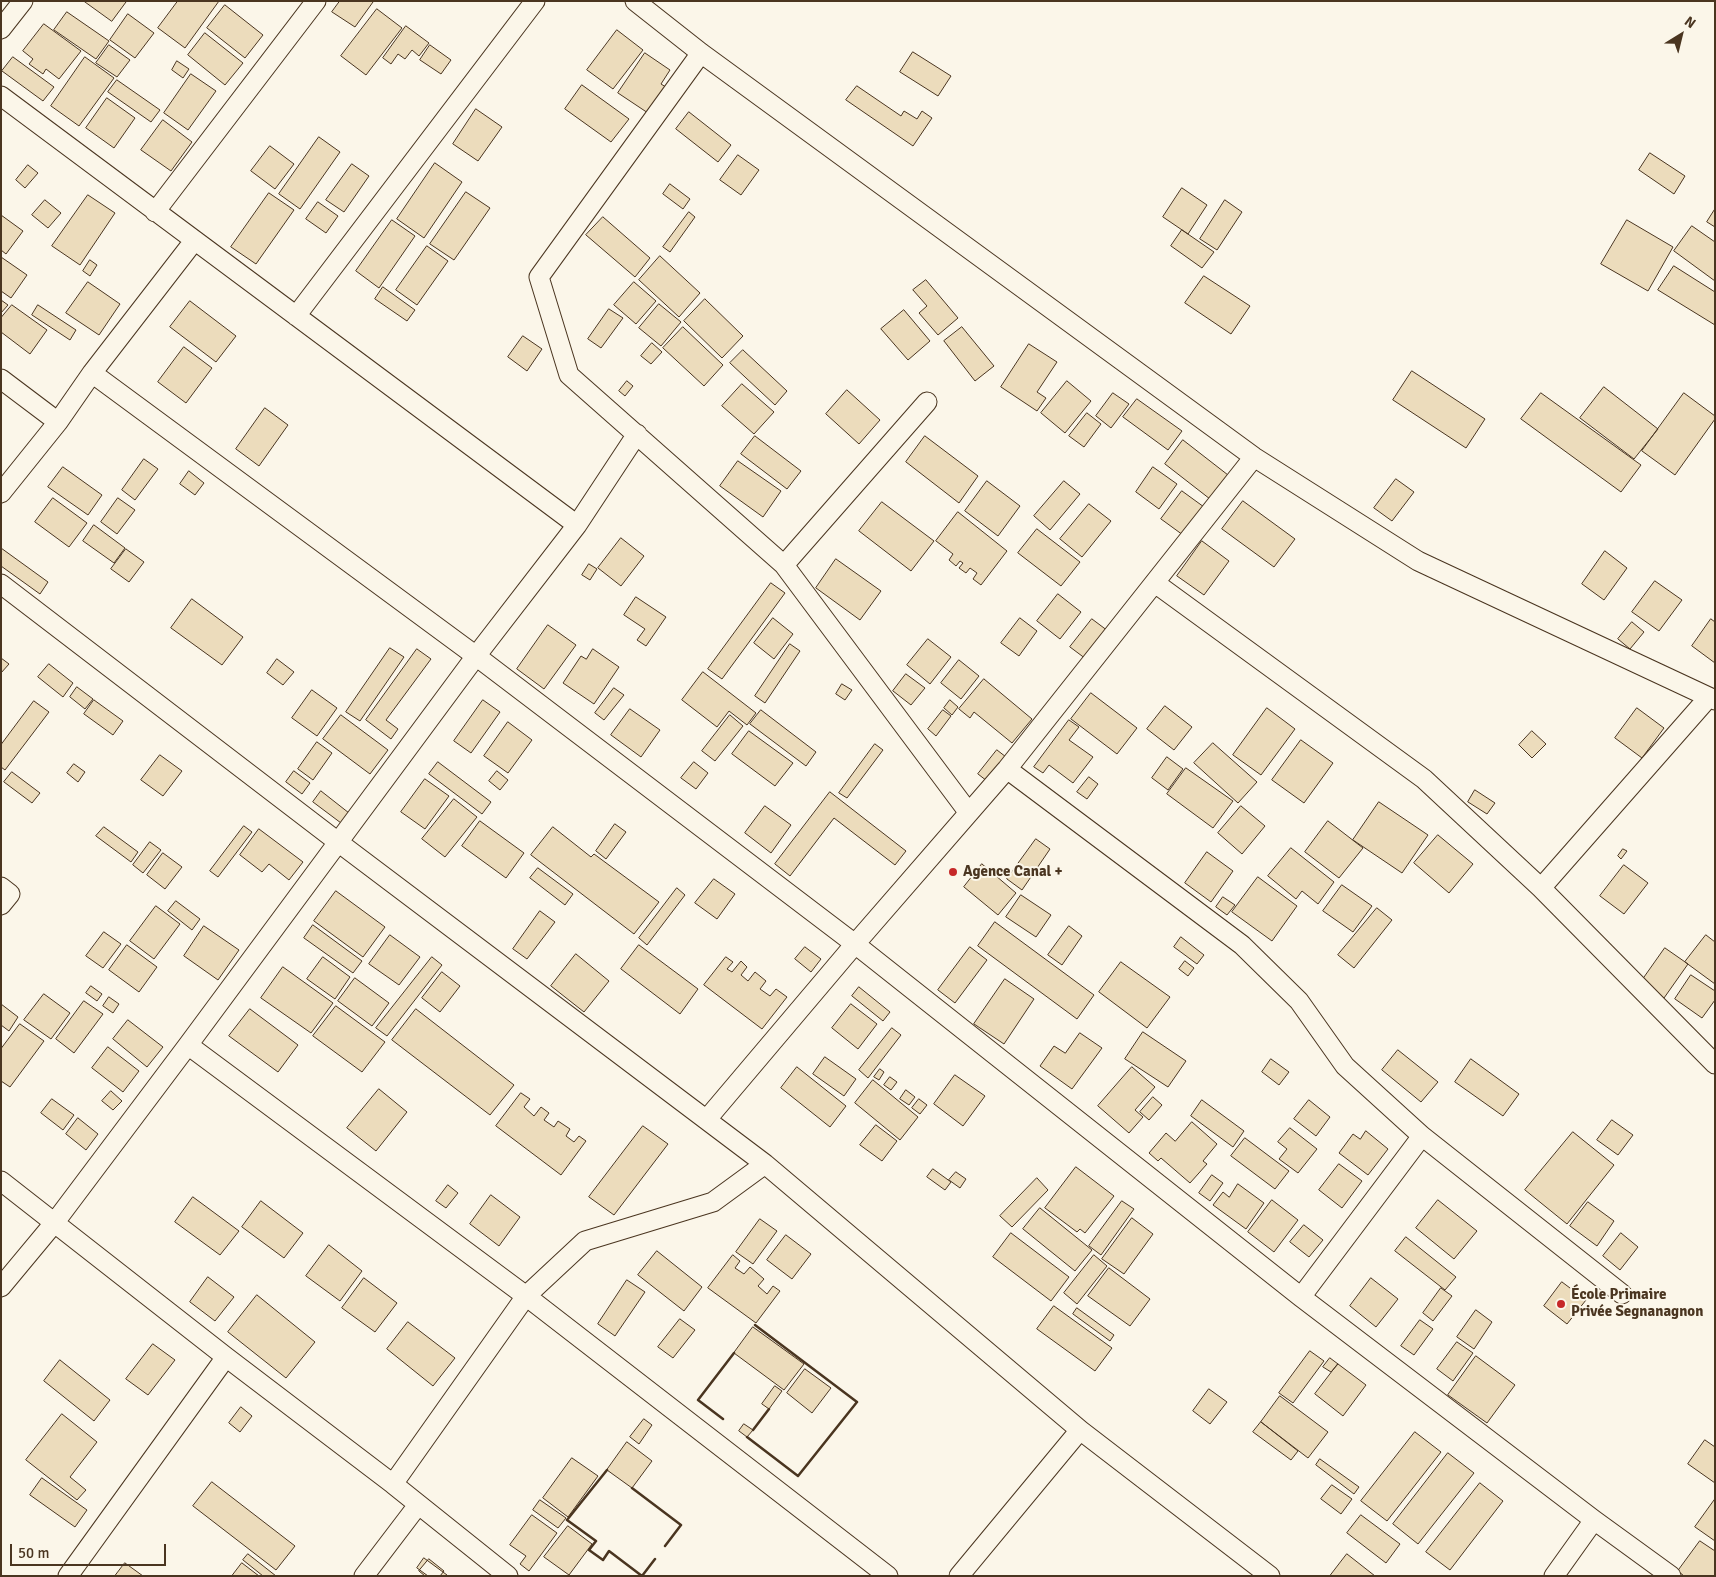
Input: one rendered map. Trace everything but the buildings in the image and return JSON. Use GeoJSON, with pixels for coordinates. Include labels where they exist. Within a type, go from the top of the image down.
{"type":"FeatureCollection","features":[{"type":"Feature","properties":{"kind":"street"},"geometry":{"type":"LineString","coordinates":[[1,29],[23,1]]}},
{"type":"Feature","properties":{"kind":"street"},"geometry":{"type":"LineString","coordinates":[[155,212],[316,1]]}},
{"type":"Feature","properties":{"kind":"street"},"geometry":{"type":"LineString","coordinates":[[296,316],[535,1]]}},
{"type":"Feature","properties":{"kind":"street"},"geometry":{"type":"LineString","coordinates":[[634,1],[700,53],[1254,457],[1418,561],[1711,699],[1541,888]]}},
{"type":"Feature","properties":{"kind":"street"},"geometry":{"type":"LineString","coordinates":[[700,53],[539,277],[570,375],[784,565],[969,813]]}},
{"type":"Feature","properties":{"kind":"street"},"geometry":{"type":"LineString","coordinates":[[1,96],[577,525]]}},
{"type":"Feature","properties":{"kind":"street"},"geometry":{"type":"LineString","coordinates":[[1,493],[58,422],[92,373],[194,241]]}},
{"type":"Feature","properties":{"kind":"street"},"geometry":{"type":"LineString","coordinates":[[92,373],[476,656],[855,944],[1301,1297],[1594,1520],[1671,1576]]}},
{"type":"Feature","properties":{"kind":"street"},"geometry":{"type":"LineString","coordinates":[[1,379],[58,422]]}},
{"type":"Feature","properties":{"kind":"street"},"geometry":{"type":"LineString","coordinates":[[784,565],[927,402]]}},
{"type":"Feature","properties":{"kind":"street"},"geometry":{"type":"LineString","coordinates":[[1,1287],[55,1222],[476,656],[577,525],[637,434]]}},
{"type":"Feature","properties":{"kind":"street"},"geometry":{"type":"LineString","coordinates":[[707,1119],[855,944],[1007,769],[1254,457]]}},
{"type":"Feature","properties":{"kind":"street"},"geometry":{"type":"LineString","coordinates":[[1155,583],[1424,779],[1541,888],[1715,1064]]}},
{"type":"Feature","properties":{"kind":"street"},"geometry":{"type":"LineString","coordinates":[[1,584],[338,842],[765,1164],[1080,1430],[1270,1576]]}},
{"type":"Feature","properties":{"kind":"street"},"geometry":{"type":"LineString","coordinates":[[1007,769],[1242,945],[1300,1001],[1345,1066],[1422,1136],[1622,1294]]}},
{"type":"Feature","properties":{"kind":"street"},"geometry":{"type":"LineString","coordinates":[[1,886],[10,894],[1,905]]}},
{"type":"Feature","properties":{"kind":"street"},"geometry":{"type":"LineString","coordinates":[[188,1044],[526,1296],[888,1576]]}},
{"type":"Feature","properties":{"kind":"street"},"geometry":{"type":"LineString","coordinates":[[1301,1297],[1422,1136]]}},
{"type":"Feature","properties":{"kind":"street"},"geometry":{"type":"LineString","coordinates":[[394,1484],[526,1296],[585,1241],[713,1202],[765,1164]]}},
{"type":"Feature","properties":{"kind":"street"},"geometry":{"type":"LineString","coordinates":[[1,1181],[226,1358],[394,1484],[508,1576]]}},
{"type":"Feature","properties":{"kind":"street"},"geometry":{"type":"LineString","coordinates":[[68,1576],[226,1358]]}},
{"type":"Feature","properties":{"kind":"street"},"geometry":{"type":"LineString","coordinates":[[959,1576],[1080,1430]]}},
{"type":"Feature","properties":{"kind":"street"},"geometry":{"type":"LineString","coordinates":[[364,1576],[418,1505]]}},
{"type":"Feature","properties":{"kind":"street"},"geometry":{"type":"LineString","coordinates":[[1554,1576],[1594,1520]]}},
{"type":"Feature","properties":{"kind":"wall"},"geometry":{"type":"LineString","coordinates":[[747,1437],[798,1476],[857,1402],[755,1325]]}},
{"type":"Feature","properties":{"kind":"wall"},"geometry":{"type":"LineString","coordinates":[[723,1419],[698,1400],[734,1353]]}},
{"type":"Feature","properties":{"kind":"wall"},"geometry":{"type":"LineString","coordinates":[[753,1430],[769,1409]]}},
{"type":"Feature","properties":{"kind":"wall"},"geometry":{"type":"LineString","coordinates":[[607,1470],[567,1520],[596,1541],[589,1550],[603,1560],[609,1551],[642,1576]]}},
{"type":"Feature","properties":{"kind":"wall"},"geometry":{"type":"LineString","coordinates":[[632,1488],[681,1525],[665,1546]]}},
{"type":"Feature","properties":{"kind":"wall"},"geometry":{"type":"LineString","coordinates":[[642,1576],[655,1559]]}},
{"type":"Feature","properties":{"kind":"place","name":"Agence Canal +"},"geometry":{"type":"Point","coordinates":[953,872]}},
{"type":"Feature","properties":{"kind":"place","name":"École Primaire Privée Segnanagnon"},"geometry":{"type":"Point","coordinates":[1561,1304]}}]}
